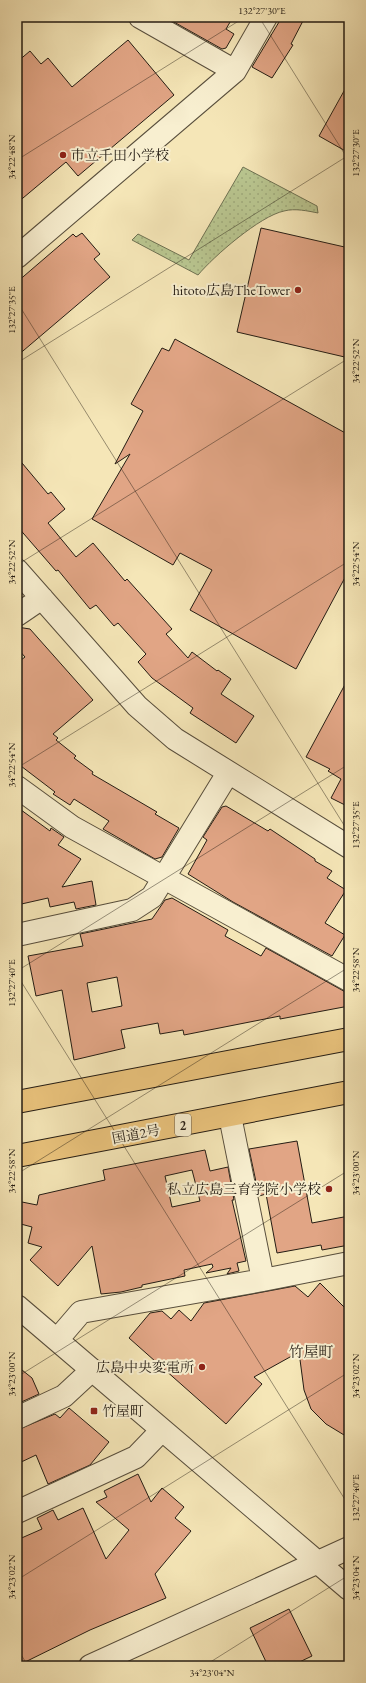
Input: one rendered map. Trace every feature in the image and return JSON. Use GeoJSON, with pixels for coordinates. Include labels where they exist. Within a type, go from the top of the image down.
{"type":"FeatureCollection","features":[{"type":"Feature","properties":{"kind":"highway"},"geometry":{"type":"LineString","coordinates":[[17,1102],[349,1039]]}},
{"type":"Feature","properties":{"kind":"highway","name":"国道2号"},"geometry":{"type":"LineString","coordinates":[[17,1156],[349,1092]]}},
{"type":"Feature","properties":{"kind":"street"},"geometry":{"type":"LineString","coordinates":[[140,17],[235,71]]}},
{"type":"Feature","properties":{"kind":"street"},"geometry":{"type":"LineString","coordinates":[[17,257],[235,71],[266,17]]}},
{"type":"Feature","properties":{"kind":"street"},"geometry":{"type":"LineString","coordinates":[[17,570],[137,706],[175,739],[349,847]]}},
{"type":"Feature","properties":{"kind":"street"},"geometry":{"type":"LineString","coordinates":[[17,615],[42,598]]}},
{"type":"Feature","properties":{"kind":"street"},"geometry":{"type":"LineString","coordinates":[[17,935],[132,910],[152,897],[165,879],[228,773]]}},
{"type":"Feature","properties":{"kind":"street"},"geometry":{"type":"LineString","coordinates":[[17,787],[72,827],[349,980]]}},
{"type":"Feature","properties":{"kind":"street"},"geometry":{"type":"LineString","coordinates":[[230,1116],[263,1280]]}},
{"type":"Feature","properties":{"kind":"street"},"geometry":{"type":"LineString","coordinates":[[57,1340],[81,1312],[263,1280],[349,1263]]}},
{"type":"Feature","properties":{"kind":"street"},"geometry":{"type":"LineString","coordinates":[[17,1306],[161,1431],[319,1562],[349,1589]]}},
{"type":"Feature","properties":{"kind":"street"},"geometry":{"type":"LineString","coordinates":[[17,1418],[64,1396],[91,1371]]}},
{"type":"Feature","properties":{"kind":"street"},"geometry":{"type":"LineString","coordinates":[[17,1512],[136,1457],[161,1431]]}},
{"type":"Feature","properties":{"kind":"street"},"geometry":{"type":"LineString","coordinates":[[90,1666],[349,1548]]}},
{"type":"Feature","properties":{"kind":"green space"},"geometry":{"type":"Polygon","coordinates":[[[243,167],[317,206],[318,213],[293,210],[274,214],[250,228],[226,248],[198,275],[132,240],[138,234],[189,260],[243,167]]]}},
{"type":"Feature","properties":{"kind":"building"},"geometry":{"type":"Polygon","coordinates":[[[165,17],[233,17],[226,29],[234,34],[226,48],[222,49],[165,17]]]}},
{"type":"Feature","properties":{"kind":"building"},"geometry":{"type":"Polygon","coordinates":[[[282,17],[305,17],[291,44],[293,45],[272,78],[252,67],[282,17]]]}},
{"type":"Feature","properties":{"kind":"building"},"geometry":{"type":"Polygon","coordinates":[[[128,40],[174,95],[78,176],[66,162],[17,203],[17,62],[30,51],[41,64],[48,58],[72,87],[128,40]]]}},
{"type":"Feature","properties":{"kind":"building"},"geometry":{"type":"Polygon","coordinates":[[[349,82],[349,153],[319,136],[349,82]]]}},
{"type":"Feature","properties":{"kind":"building","name":"hitoto広島TheTower"},"geometry":{"type":"Polygon","coordinates":[[[261,228],[349,248],[349,358],[237,332],[261,228]]]}},
{"type":"Feature","properties":{"kind":"building"},"geometry":{"type":"Polygon","coordinates":[[[82,233],[100,254],[94,259],[110,277],[17,356],[17,282],[73,234],[76,237],[82,233]]]}},
{"type":"Feature","properties":{"kind":"building"},"geometry":{"type":"Polygon","coordinates":[[[175,339],[349,435],[349,570],[296,669],[190,610],[212,570],[180,553],[173,565],[92,519],[130,454],[115,464],[143,411],[131,404],[162,348],[169,351],[175,339]]]}},
{"type":"Feature","properties":{"kind":"building"},"geometry":{"type":"Polygon","coordinates":[[[17,457],[48,494],[51,492],[65,509],[48,523],[76,557],[93,543],[125,581],[127,579],[172,629],[166,634],[188,658],[192,652],[217,671],[218,670],[231,679],[221,694],[254,716],[236,743],[190,713],[193,708],[152,678],[138,662],[146,654],[118,623],[114,626],[96,605],[90,609],[58,570],[56,571],[17,526],[17,457]]]}},
{"type":"Feature","properties":{"kind":"building"},"geometry":{"type":"Polygon","coordinates":[[[17,627],[30,629],[93,700],[53,734],[58,738],[56,740],[76,756],[74,758],[93,772],[92,774],[157,812],[155,814],[179,828],[162,857],[155,859],[103,829],[109,821],[74,799],[70,805],[53,794],[55,792],[17,763],[17,663],[25,657],[17,648],[17,627]]]}},
{"type":"Feature","properties":{"kind":"building"},"geometry":{"type":"Polygon","coordinates":[[[349,677],[349,807],[331,798],[341,779],[328,771],[330,769],[306,757],[349,677]]]}},
{"type":"Feature","properties":{"kind":"building"},"geometry":{"type":"Polygon","coordinates":[[[226,806],[268,831],[270,829],[315,859],[315,861],[332,871],[327,878],[346,890],[325,923],[345,935],[332,956],[233,902],[188,874],[207,840],[203,837],[222,807],[226,806]]]}},
{"type":"Feature","properties":{"kind":"building"},"geometry":{"type":"Polygon","coordinates":[[[17,807],[50,831],[51,828],[64,837],[58,845],[81,859],[62,887],[92,881],[96,905],[76,909],[74,902],[50,907],[48,898],[17,905],[17,807]]]}},
{"type":"Feature","properties":{"kind":"building"},"geometry":{"type":"Polygon","coordinates":[[[172,898],[228,930],[225,936],[261,956],[266,948],[349,994],[349,1006],[280,1019],[280,1016],[184,1035],[183,1030],[160,1034],[158,1023],[121,1030],[125,1048],[74,1060],[62,990],[36,996],[28,956],[83,946],[80,934],[152,919],[165,900],[172,898]],[[117,977],[87,983],[92,1012],[122,1006],[117,977]]]}},
{"type":"Feature","properties":{"kind":"building"},"geometry":{"type":"Polygon","coordinates":[[[297,1141],[312,1223],[349,1216],[349,1245],[322,1250],[321,1245],[277,1253],[266,1194],[259,1196],[249,1149],[297,1141]]]}},
{"type":"Feature","properties":{"kind":"building"},"geometry":{"type":"Polygon","coordinates":[[[205,1150],[210,1171],[228,1167],[234,1200],[232,1200],[246,1261],[237,1263],[239,1271],[227,1274],[231,1268],[206,1273],[213,1267],[212,1264],[184,1270],[185,1276],[142,1285],[142,1287],[121,1292],[101,1294],[92,1246],[58,1286],[30,1260],[42,1247],[28,1243],[32,1227],[17,1223],[17,1201],[37,1205],[39,1195],[105,1180],[103,1170],[205,1150]],[[192,1170],[165,1176],[172,1207],[200,1201],[192,1170]]]}},
{"type":"Feature","properties":{"kind":"building"},"geometry":{"type":"Polygon","coordinates":[[[320,1283],[349,1312],[349,1438],[326,1424],[311,1409],[304,1390],[299,1352],[254,1377],[262,1384],[226,1424],[129,1338],[150,1313],[162,1311],[171,1319],[179,1310],[191,1321],[204,1303],[295,1286],[308,1297],[320,1283]]]}},
{"type":"Feature","properties":{"kind":"building"},"geometry":{"type":"Polygon","coordinates":[[[17,1366],[32,1378],[39,1394],[17,1404],[17,1366]]]}},
{"type":"Feature","properties":{"kind":"building"},"geometry":{"type":"Polygon","coordinates":[[[69,1408],[109,1442],[90,1465],[48,1484],[36,1455],[17,1464],[17,1430],[55,1414],[60,1418],[69,1408]]]}},
{"type":"Feature","properties":{"kind":"building"},"geometry":{"type":"Polygon","coordinates":[[[138,1474],[151,1502],[162,1488],[184,1507],[175,1518],[191,1531],[155,1574],[166,1598],[90,1630],[17,1666],[17,1540],[42,1529],[37,1518],[53,1510],[58,1520],[83,1508],[106,1559],[129,1530],[96,1502],[107,1497],[104,1491],[138,1474]]]}},
{"type":"Feature","properties":{"kind":"building"},"geometry":{"type":"Polygon","coordinates":[[[289,1609],[312,1656],[291,1666],[268,1666],[250,1628],[289,1609]]]}},
{"type":"Feature","properties":{"kind":"place","name":"市立千田小学校"},"geometry":{"type":"Point","coordinates":[63,155]}},
{"type":"Feature","properties":{"kind":"place","name":"hitoto広島TheTower"},"geometry":{"type":"Point","coordinates":[298,290]}},
{"type":"Feature","properties":{"kind":"place","name":"私立広島三育学院小学校"},"geometry":{"type":"Point","coordinates":[329,1189]}},
{"type":"Feature","properties":{"kind":"place","name":"広島中央変電所"},"geometry":{"type":"Point","coordinates":[202,1367]}},
{"type":"Feature","properties":{"kind":"place","name":"竹屋町"},"geometry":{"type":"Point","coordinates":[94,1411]}},
{"type":"Feature","properties":{"kind":"district","name":"竹屋町"},"geometry":{"type":"Point","coordinates":[311,1351]}}]}
